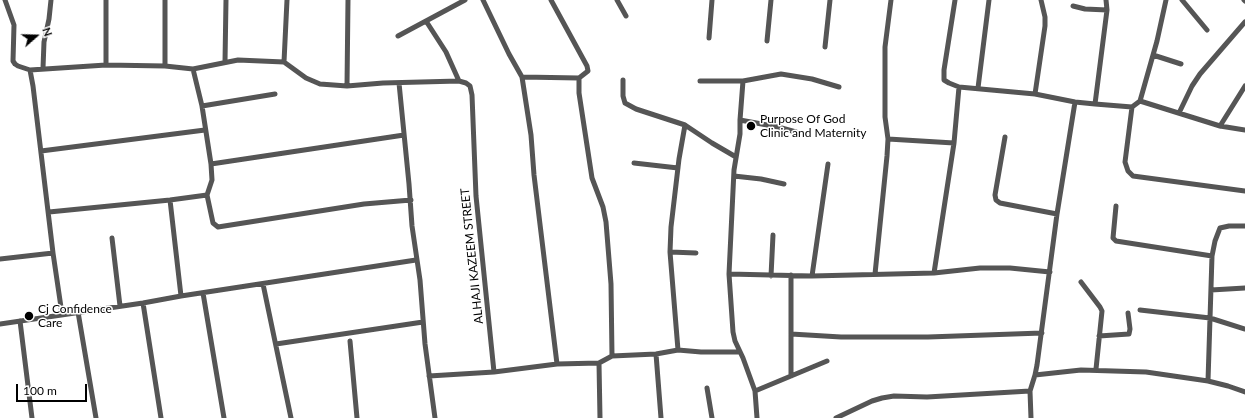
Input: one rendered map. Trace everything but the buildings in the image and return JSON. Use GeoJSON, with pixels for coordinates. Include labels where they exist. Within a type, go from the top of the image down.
{"type":"FeatureCollection","features":[{"type":"Feature","properties":{"kind":"street"},"geometry":{"type":"LineString","coordinates":[[5,0],[14,25],[13,61],[18,66],[30,70],[106,65],[165,66],[193,69],[238,60],[284,62],[306,78],[320,84],[347,86],[383,83],[459,81],[446,52],[426,21]]}},
{"type":"Feature","properties":{"kind":"street"},"geometry":{"type":"LineString","coordinates":[[43,68],[44,42],[49,19],[50,0]]}},
{"type":"Feature","properties":{"kind":"street"},"geometry":{"type":"LineString","coordinates":[[106,0],[106,65]]}},
{"type":"Feature","properties":{"kind":"street"},"geometry":{"type":"LineString","coordinates":[[165,0],[165,66]]}},
{"type":"Feature","properties":{"kind":"street"},"geometry":{"type":"LineString","coordinates":[[225,62],[226,0]]}},
{"type":"Feature","properties":{"kind":"street"},"geometry":{"type":"LineString","coordinates":[[284,62],[287,0]]}},
{"type":"Feature","properties":{"kind":"street"},"geometry":{"type":"LineString","coordinates":[[347,86],[348,0]]}},
{"type":"Feature","properties":{"kind":"street"},"geometry":{"type":"LineString","coordinates":[[398,36],[465,0]]}},
{"type":"Feature","properties":{"kind":"street"},"geometry":{"type":"LineString","coordinates":[[483,0],[509,54],[522,77],[531,135],[534,175],[557,364]]}},
{"type":"Feature","properties":{"kind":"street"},"geometry":{"type":"LineString","coordinates":[[522,77],[579,78],[588,71],[588,66],[551,0]]}},
{"type":"Feature","properties":{"kind":"street"},"geometry":{"type":"LineString","coordinates":[[617,0],[626,16]]}},
{"type":"Feature","properties":{"kind":"street"},"geometry":{"type":"LineString","coordinates":[[709,38],[712,0]]}},
{"type":"Feature","properties":{"kind":"street"},"geometry":{"type":"LineString","coordinates":[[767,41],[771,0]]}},
{"type":"Feature","properties":{"kind":"street"},"geometry":{"type":"LineString","coordinates":[[825,47],[830,0]]}},
{"type":"Feature","properties":{"kind":"street"},"geometry":{"type":"LineString","coordinates":[[875,274],[888,139],[885,117],[885,47],[891,0]]}},
{"type":"Feature","properties":{"kind":"street"},"geometry":{"type":"LineString","coordinates":[[955,0],[944,70],[944,80],[959,87],[1035,94],[1075,102],[1132,107],[1140,101],[1166,0]]}},
{"type":"Feature","properties":{"kind":"street"},"geometry":{"type":"LineString","coordinates":[[978,88],[989,0]]}},
{"type":"Feature","properties":{"kind":"street"},"geometry":{"type":"LineString","coordinates":[[1035,94],[1045,26],[1045,17],[1041,0]]}},
{"type":"Feature","properties":{"kind":"street"},"geometry":{"type":"LineString","coordinates":[[1095,104],[1107,10],[1106,0]]}},
{"type":"Feature","properties":{"kind":"street"},"geometry":{"type":"LineString","coordinates":[[1182,0],[1207,30]]}},
{"type":"Feature","properties":{"kind":"street"},"geometry":{"type":"LineString","coordinates":[[1073,6],[1107,10]]}},
{"type":"Feature","properties":{"kind":"street"},"geometry":{"type":"LineString","coordinates":[[1180,113],[1192,86],[1200,74],[1245,22]]}},
{"type":"Feature","properties":{"kind":"street"},"geometry":{"type":"LineString","coordinates":[[1153,55],[1181,64]]}},
{"type":"Feature","properties":{"kind":"street"},"geometry":{"type":"LineString","coordinates":[[193,69],[202,106],[211,164],[212,180],[207,195],[212,223],[218,227],[364,204],[411,200]]}},
{"type":"Feature","properties":{"kind":"street"},"geometry":{"type":"LineString","coordinates":[[30,70],[42,151],[53,253],[62,314]]}},
{"type":"Feature","properties":{"kind":"street"},"geometry":{"type":"LineString","coordinates":[[700,81],[743,81],[781,74],[812,79],[839,87]]}},
{"type":"Feature","properties":{"kind":"street"},"geometry":{"type":"LineString","coordinates":[[579,78],[579,93],[592,178],[603,207],[606,222],[611,284],[612,356]]}},
{"type":"Feature","properties":{"kind":"street"},"geometry":{"type":"LineString","coordinates":[[623,80],[623,96],[625,103],[636,109],[685,125],[736,157]]}},
{"type":"Feature","properties":{"kind":"street","name":"ALHAJI KAZEEM STREET"},"geometry":{"type":"LineString","coordinates":[[459,81],[470,86],[472,95],[476,196],[494,372]]}},
{"type":"Feature","properties":{"kind":"street"},"geometry":{"type":"LineString","coordinates":[[743,81],[740,134],[734,176],[729,274],[733,332],[735,341],[755,391],[757,418]]}},
{"type":"Feature","properties":{"kind":"street"},"geometry":{"type":"LineString","coordinates":[[399,83],[416,260],[420,280],[429,376],[435,418]]}},
{"type":"Feature","properties":{"kind":"street"},"geometry":{"type":"LineString","coordinates":[[1220,126],[1245,86]]}},
{"type":"Feature","properties":{"kind":"street"},"geometry":{"type":"LineString","coordinates":[[934,273],[954,143],[959,87]]}},
{"type":"Feature","properties":{"kind":"street"},"geometry":{"type":"LineString","coordinates":[[202,106],[275,94]]}},
{"type":"Feature","properties":{"kind":"street"},"geometry":{"type":"LineString","coordinates":[[1140,101],[1220,126],[1245,130]]}},
{"type":"Feature","properties":{"kind":"street"},"geometry":{"type":"LineString","coordinates":[[1031,418],[1030,390],[1035,375],[1042,333],[1057,214],[1075,102]]}},
{"type":"Feature","properties":{"kind":"street"},"geometry":{"type":"LineString","coordinates":[[1132,107],[1125,162],[1128,171],[1133,176],[1245,191]]}},
{"type":"Feature","properties":{"kind":"street"},"geometry":{"type":"LineString","coordinates":[[740,120],[796,132]]}},
{"type":"Feature","properties":{"kind":"street"},"geometry":{"type":"LineString","coordinates":[[678,350],[670,252],[670,227],[685,125]]}},
{"type":"Feature","properties":{"kind":"street"},"geometry":{"type":"LineString","coordinates":[[42,151],[205,130]]}},
{"type":"Feature","properties":{"kind":"street"},"geometry":{"type":"LineString","coordinates":[[211,164],[404,135]]}},
{"type":"Feature","properties":{"kind":"street"},"geometry":{"type":"LineString","coordinates":[[1005,137],[996,200],[1000,203],[1057,214]]}},
{"type":"Feature","properties":{"kind":"street"},"geometry":{"type":"LineString","coordinates":[[888,139],[954,143]]}},
{"type":"Feature","properties":{"kind":"street"},"geometry":{"type":"LineString","coordinates":[[634,163],[678,168]]}},
{"type":"Feature","properties":{"kind":"street"},"geometry":{"type":"LineString","coordinates":[[812,276],[828,164]]}},
{"type":"Feature","properties":{"kind":"street"},"geometry":{"type":"LineString","coordinates":[[734,176],[761,179],[784,184]]}},
{"type":"Feature","properties":{"kind":"street"},"geometry":{"type":"LineString","coordinates":[[49,212],[207,195]]}},
{"type":"Feature","properties":{"kind":"street"},"geometry":{"type":"LineString","coordinates":[[170,200],[181,296]]}},
{"type":"Feature","properties":{"kind":"street"},"geometry":{"type":"LineString","coordinates":[[1116,206],[1113,238],[1116,241],[1212,256]]}},
{"type":"Feature","properties":{"kind":"street"},"geometry":{"type":"LineString","coordinates":[[1208,381],[1212,256],[1215,241],[1220,228],[1229,226],[1245,226]]}},
{"type":"Feature","properties":{"kind":"street"},"geometry":{"type":"LineString","coordinates":[[770,276],[773,235]]}},
{"type":"Feature","properties":{"kind":"street"},"geometry":{"type":"LineString","coordinates":[[112,238],[120,306]]}},
{"type":"Feature","properties":{"kind":"street"},"geometry":{"type":"LineString","coordinates":[[670,252],[696,253]]}},
{"type":"Feature","properties":{"kind":"street"},"geometry":{"type":"LineString","coordinates":[[0,259],[53,253]]}},
{"type":"Feature","properties":{"kind":"street"},"geometry":{"type":"LineString","coordinates":[[0,324],[416,260]]}},
{"type":"Feature","properties":{"kind":"street"},"geometry":{"type":"LineString","coordinates":[[729,274],[812,276],[934,273],[980,268],[1010,268],[1050,272]]}},
{"type":"Feature","properties":{"kind":"street"},"geometry":{"type":"LineString","coordinates":[[791,275],[791,376]]}},
{"type":"Feature","properties":{"kind":"street"},"geometry":{"type":"LineString","coordinates":[[1082,282],[1102,311],[1096,369]]}},
{"type":"Feature","properties":{"kind":"street"},"geometry":{"type":"LineString","coordinates":[[263,284],[291,418]]}},
{"type":"Feature","properties":{"kind":"street"},"geometry":{"type":"LineString","coordinates":[[1211,290],[1245,288]]}},
{"type":"Feature","properties":{"kind":"street"},"geometry":{"type":"LineString","coordinates":[[203,293],[224,418]]}},
{"type":"Feature","properties":{"kind":"street"},"geometry":{"type":"LineString","coordinates":[[142,303],[161,418]]}},
{"type":"Feature","properties":{"kind":"street"},"geometry":{"type":"LineString","coordinates":[[1140,310],[1210,318],[1245,329]]}},
{"type":"Feature","properties":{"kind":"street"},"geometry":{"type":"LineString","coordinates":[[78,312],[96,418]]}},
{"type":"Feature","properties":{"kind":"street"},"geometry":{"type":"LineString","coordinates":[[1099,336],[1129,334],[1130,329],[1128,313]]}},
{"type":"Feature","properties":{"kind":"street"},"geometry":{"type":"LineString","coordinates":[[20,321],[32,418]]}},
{"type":"Feature","properties":{"kind":"street"},"geometry":{"type":"LineString","coordinates":[[276,344],[424,322]]}},
{"type":"Feature","properties":{"kind":"street"},"geometry":{"type":"LineString","coordinates":[[792,334],[840,338],[1042,333]]}},
{"type":"Feature","properties":{"kind":"street"},"geometry":{"type":"LineString","coordinates":[[350,341],[357,418]]}},
{"type":"Feature","properties":{"kind":"street"},"geometry":{"type":"LineString","coordinates":[[429,376],[494,372],[557,364],[599,363],[612,356],[656,354],[678,350],[701,352],[740,352]]}},
{"type":"Feature","properties":{"kind":"street"},"geometry":{"type":"LineString","coordinates":[[656,354],[661,418]]}},
{"type":"Feature","properties":{"kind":"street"},"geometry":{"type":"LineString","coordinates":[[755,391],[827,361]]}},
{"type":"Feature","properties":{"kind":"street"},"geometry":{"type":"LineString","coordinates":[[599,363],[600,418]]}},
{"type":"Feature","properties":{"kind":"street"},"geometry":{"type":"LineString","coordinates":[[1035,375],[1096,369],[1146,372],[1208,381],[1245,392]]}},
{"type":"Feature","properties":{"kind":"street"},"geometry":{"type":"LineString","coordinates":[[707,388],[712,418]]}},
{"type":"Feature","properties":{"kind":"street"},"geometry":{"type":"LineString","coordinates":[[836,418],[872,401],[894,396],[928,397],[1030,390]]}},
{"type":"Feature","properties":{"kind":"place","name":"Purpose Of God Clinic and Maternity"},"geometry":{"type":"Point","coordinates":[751,126]}},
{"type":"Feature","properties":{"kind":"place","name":"Cj Confidence Care"},"geometry":{"type":"Point","coordinates":[29,316]}}]}
